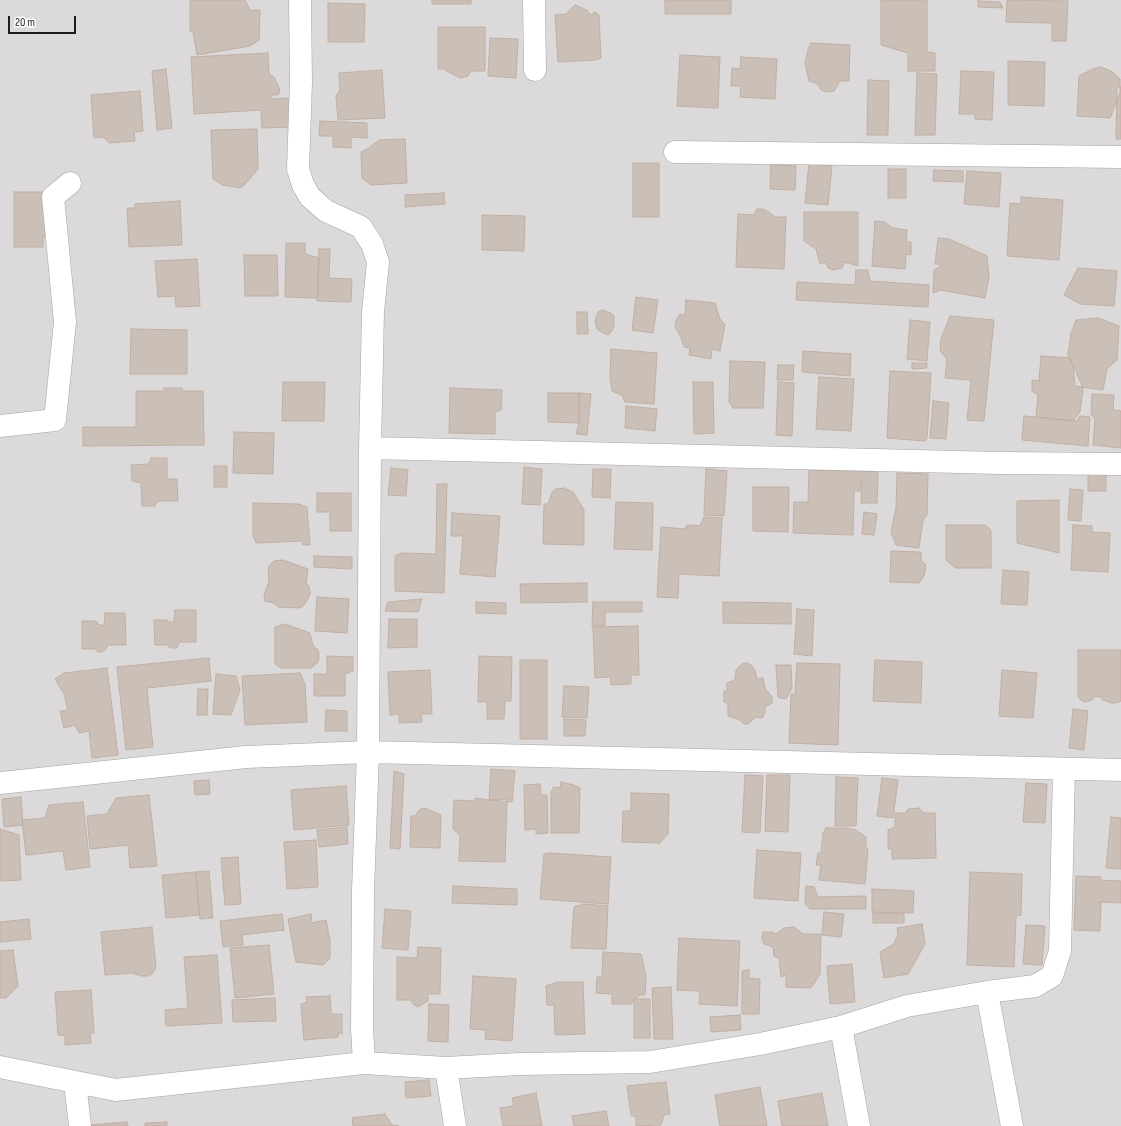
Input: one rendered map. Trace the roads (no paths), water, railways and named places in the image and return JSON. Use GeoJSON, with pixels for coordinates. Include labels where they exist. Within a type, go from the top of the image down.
{"type":"FeatureCollection","features":[{"type":"Feature","properties":{"kind":"street"},"geometry":{"type":"LineString","coordinates":[[300,0],[301,82],[298,169],[303,185],[310,197],[326,211],[361,227],[372,244],[378,262],[373,312],[370,448],[368,752],[362,1028],[364,1063]]}},
{"type":"Feature","properties":{"kind":"street"},"geometry":{"type":"LineString","coordinates":[[534,0],[535,70]]}},
{"type":"Feature","properties":{"kind":"street"},"geometry":{"type":"LineString","coordinates":[[675,152],[1121,157]]}},
{"type":"Feature","properties":{"kind":"street"},"geometry":{"type":"LineString","coordinates":[[0,426],[55,420],[65,322],[53,197],[70,183]]}},
{"type":"Feature","properties":{"kind":"street"},"geometry":{"type":"LineString","coordinates":[[370,448],[986,463],[1121,464]]}},
{"type":"Feature","properties":{"kind":"street"},"geometry":{"type":"LineString","coordinates":[[0,783],[246,757],[368,752],[1121,770]]}},
{"type":"Feature","properties":{"kind":"street"},"geometry":{"type":"LineString","coordinates":[[0,1067],[116,1090],[364,1063],[446,1068],[519,1064],[650,1062],[760,1044],[841,1028],[906,1006],[987,992],[1035,986],[1052,976],[1060,952],[1064,769]]}},
{"type":"Feature","properties":{"kind":"street"},"geometry":{"type":"LineString","coordinates":[[987,992],[1012,1126]]}},
{"type":"Feature","properties":{"kind":"street"},"geometry":{"type":"LineString","coordinates":[[841,1028],[859,1126]]}},
{"type":"Feature","properties":{"kind":"street"},"geometry":{"type":"LineString","coordinates":[[446,1068],[455,1126]]}},
{"type":"Feature","properties":{"kind":"street"},"geometry":{"type":"LineString","coordinates":[[75,1082],[80,1126]]}}]}
